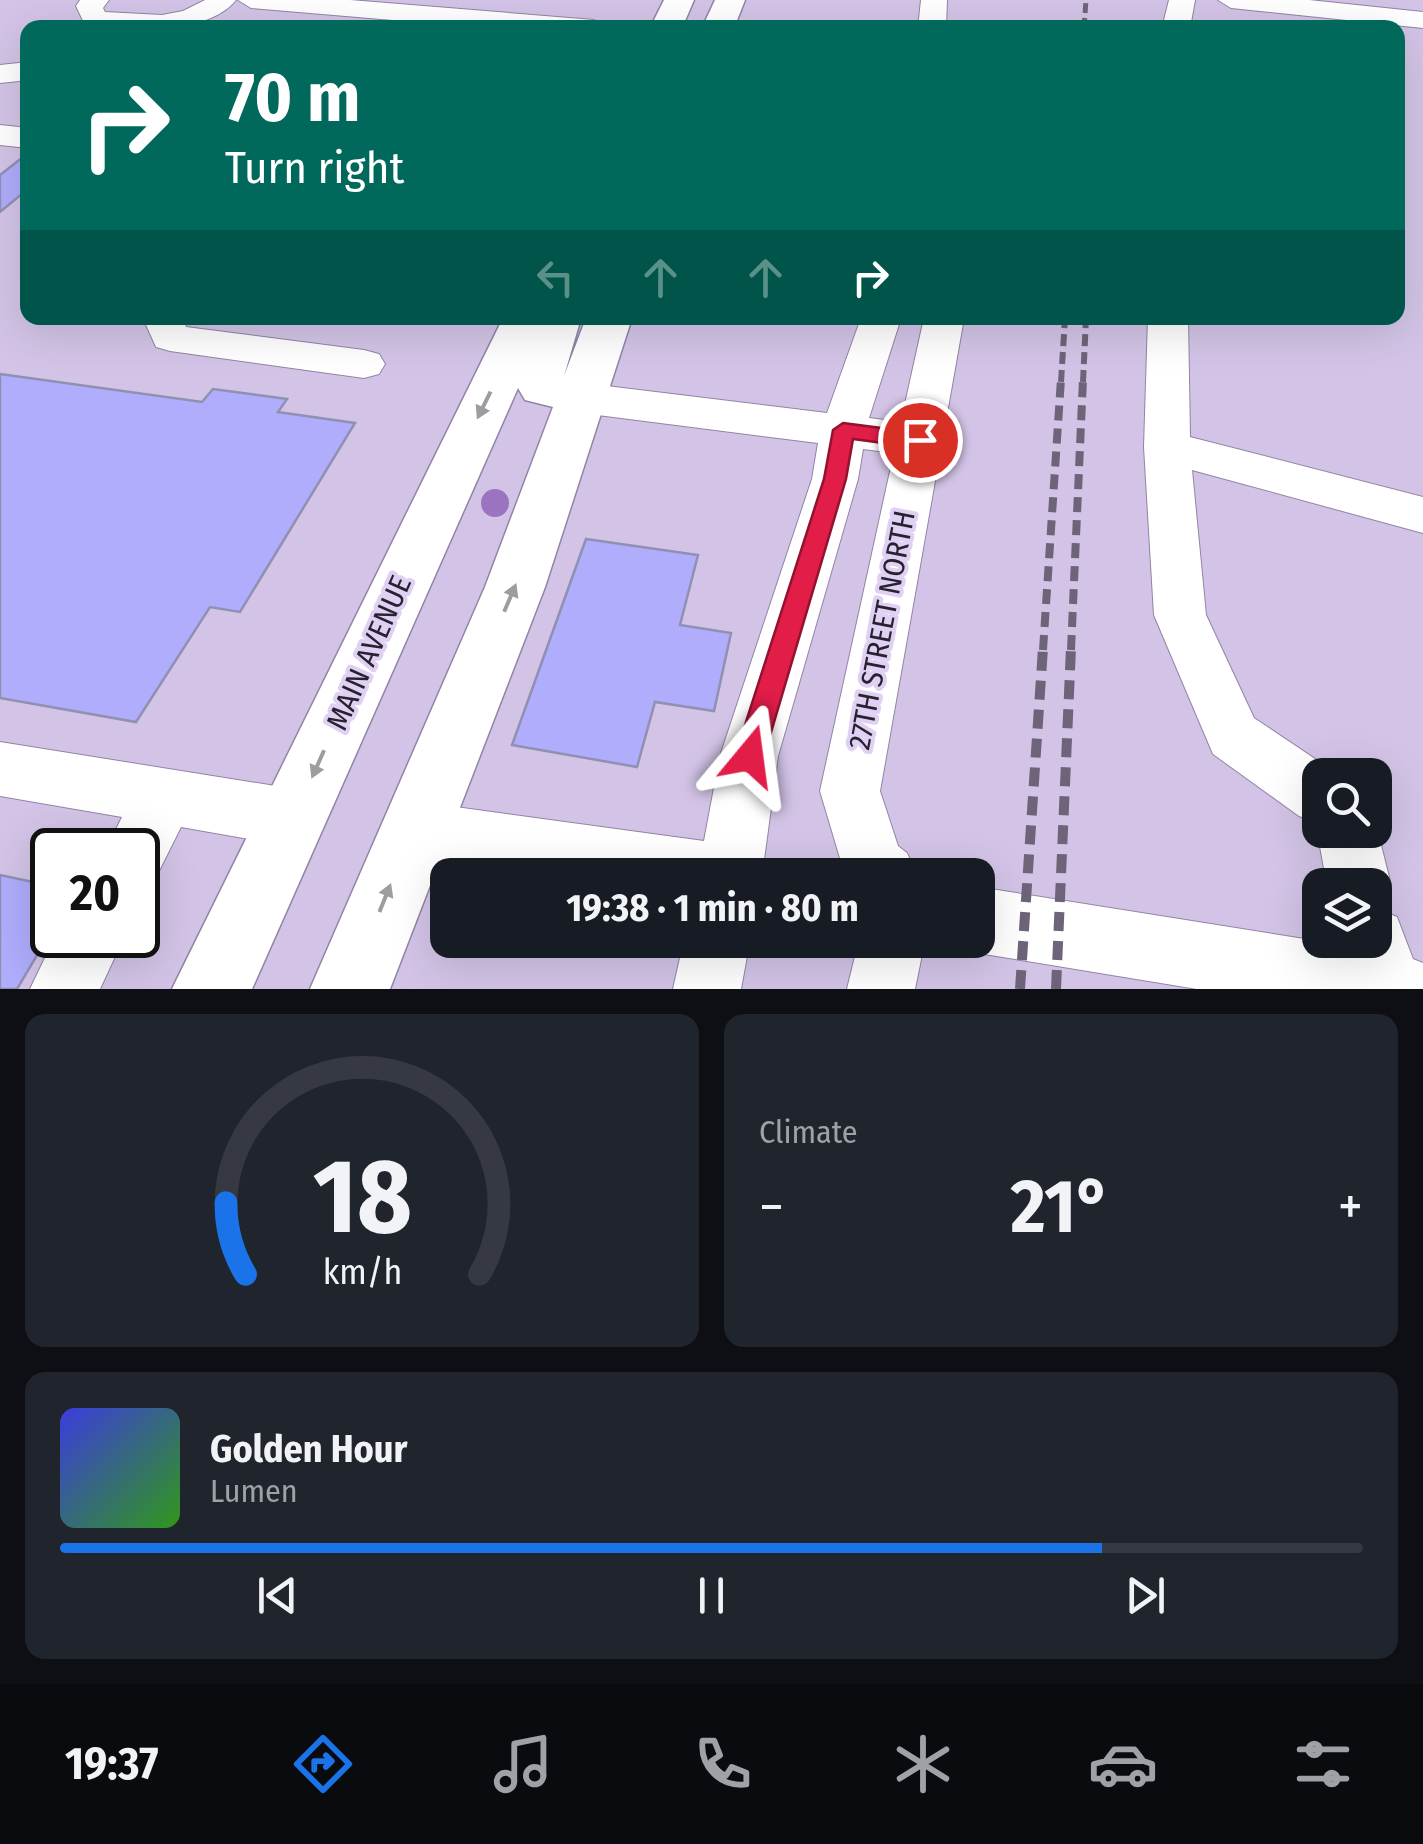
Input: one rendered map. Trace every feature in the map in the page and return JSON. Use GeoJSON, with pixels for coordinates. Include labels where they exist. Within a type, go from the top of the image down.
{"type":"FeatureCollection","features":[{"type":"Feature","properties":{"kind":"main road","name":"MAIN AVENUE"},"geometry":{"type":"LineString","coordinates":[[212,989],[523,325]]}},
{"type":"Feature","properties":{"kind":"main road"},"geometry":{"type":"LineString","coordinates":[[556,325],[539,374],[543,388],[582,398]]}},
{"type":"Feature","properties":{"kind":"main road"},"geometry":{"type":"LineString","coordinates":[[350,989],[412,830],[515,587],[606,325]]}},
{"type":"Feature","properties":{"kind":"street"},"geometry":{"type":"LineString","coordinates":[[96,0],[88,6],[95,18],[117,20]]}},
{"type":"Feature","properties":{"kind":"street"},"geometry":{"type":"LineString","coordinates":[[189,20],[203,16],[223,0]]}},
{"type":"Feature","properties":{"kind":"street"},"geometry":{"type":"LineString","coordinates":[[251,0],[321,3],[380,19]]}},
{"type":"Feature","properties":{"kind":"street"},"geometry":{"type":"LineString","coordinates":[[1231,0],[1423,20]]}},
{"type":"Feature","properties":{"kind":"street"},"geometry":{"type":"LineString","coordinates":[[165,325],[170,338],[364,364]]}},
{"type":"Feature","properties":{"kind":"street"},"geometry":{"type":"LineString","coordinates":[[730,858],[750,756],[835,479],[843,430],[878,325]]}},
{"type":"Feature","properties":{"kind":"street","name":"27TH STREET NORTH"},"geometry":{"type":"LineString","coordinates":[[871,858],[850,791],[943,325]]}},
{"type":"Feature","properties":{"kind":"street"},"geometry":{"type":"LineString","coordinates":[[1168,325],[1167,446],[1180,615],[1233,736],[1302,784]]}},
{"type":"Feature","properties":{"kind":"street"},"geometry":{"type":"LineString","coordinates":[[582,398],[920,440]]}},
{"type":"Feature","properties":{"kind":"street"},"geometry":{"type":"LineString","coordinates":[[1167,446],[1423,515]]}},
{"type":"Feature","properties":{"kind":"street"},"geometry":{"type":"LineString","coordinates":[[0,769],[294,818]]}},
{"type":"Feature","properties":{"kind":"street"},"geometry":{"type":"LineString","coordinates":[[149,828],[166,796]]}},
{"type":"Feature","properties":{"kind":"street"},"geometry":{"type":"LineString","coordinates":[[412,830],[608,858]]}},
{"type":"Feature","properties":{"kind":"street"},"geometry":{"type":"LineString","coordinates":[[995,922],[1388,972]]}},
{"type":"Feature","properties":{"kind":"street"},"geometry":{"type":"LineString","coordinates":[[64,989],[80,958]]}},
{"type":"Feature","properties":{"kind":"street"},"geometry":{"type":"LineString","coordinates":[[707,989],[713,958]]}},
{"type":"Feature","properties":{"kind":"street"},"geometry":{"type":"LineString","coordinates":[[881,989],[888,958]]}},
{"type":"Feature","properties":{"kind":"building"},"geometry":{"type":"Polygon","coordinates":[[[20,159],[20,196],[0,212],[0,175],[20,159]]]}},
{"type":"Feature","properties":{"kind":"building"},"geometry":{"type":"Polygon","coordinates":[[[0,374],[202,402],[213,389],[287,399],[278,412],[355,423],[240,612],[210,607],[136,722],[0,698],[0,374]]]}},
{"type":"Feature","properties":{"kind":"building"},"geometry":{"type":"Polygon","coordinates":[[[586,539],[698,555],[680,625],[731,633],[714,711],[655,702],[637,767],[512,745],[586,539]]]}},
{"type":"Feature","properties":{"kind":"building"},"geometry":{"type":"Polygon","coordinates":[[[0,875],[30,881],[30,958],[35,958],[17,989],[0,989],[0,875]]]}},
{"type":"Feature","properties":{"kind":"railway"},"geometry":{"type":"LineString","coordinates":[[1085,20],[1086,0]]}},
{"type":"Feature","properties":{"kind":"railway"},"geometry":{"type":"LineString","coordinates":[[1061,382],[1065,325]]}},
{"type":"Feature","properties":{"kind":"railway"},"geometry":{"type":"LineString","coordinates":[[1083,382],[1086,325]]}},
{"type":"Feature","properties":{"kind":"railway"},"geometry":{"type":"LineString","coordinates":[[1043,650],[1061,379]]}},
{"type":"Feature","properties":{"kind":"railway"},"geometry":{"type":"LineString","coordinates":[[1071,650],[1083,379]]}},
{"type":"Feature","properties":{"kind":"railway"},"geometry":{"type":"LineString","coordinates":[[1020,989],[1043,648]]}},
{"type":"Feature","properties":{"kind":"railway"},"geometry":{"type":"LineString","coordinates":[[1056,989],[1071,648]]}},
{"type":"Feature","properties":{"kind":"route"},"geometry":{"type":"LineString","coordinates":[[750,756],[835,479],[843,430],[920,440]]}}]}
